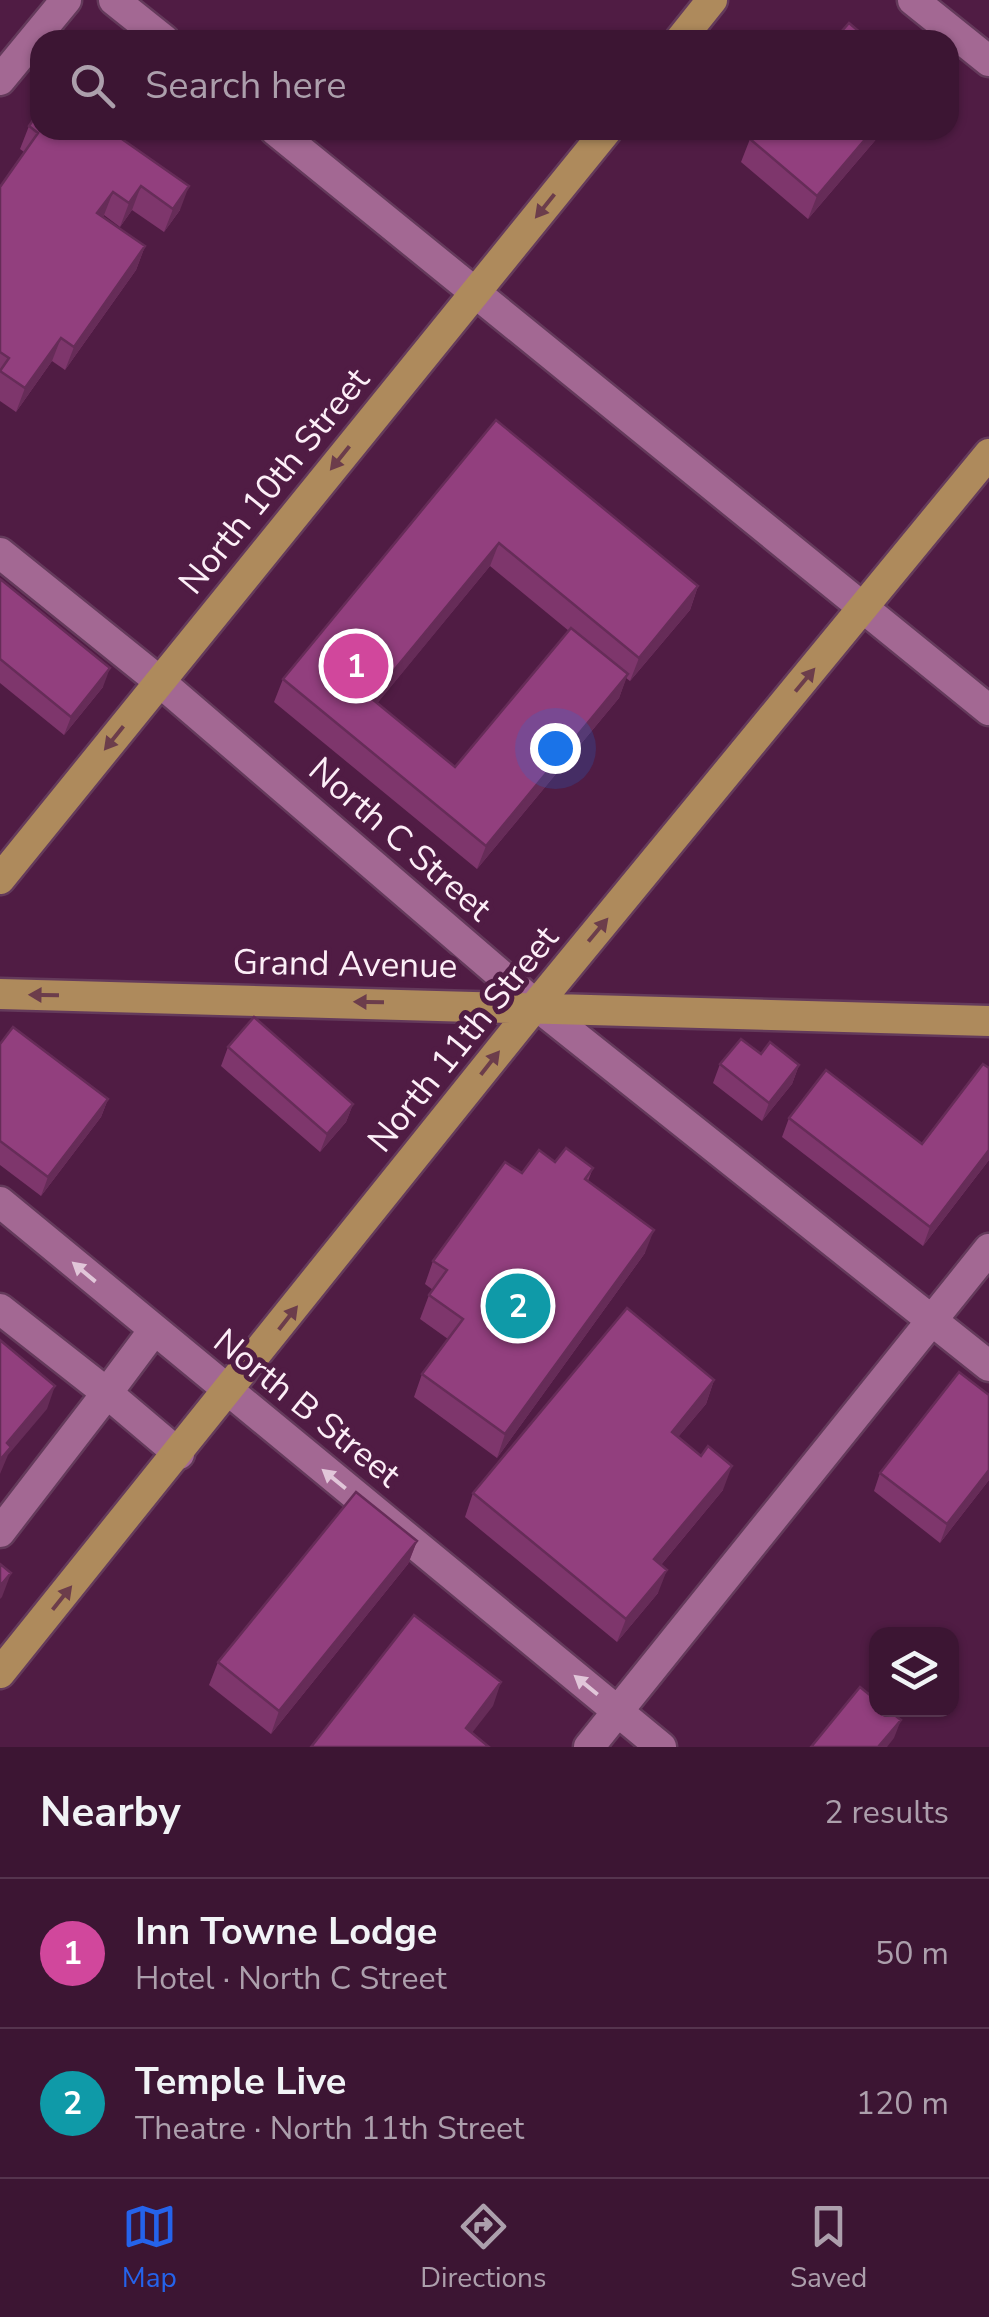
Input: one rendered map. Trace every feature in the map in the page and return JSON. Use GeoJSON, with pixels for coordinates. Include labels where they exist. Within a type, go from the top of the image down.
{"type":"FeatureCollection","features":[{"type":"Feature","properties":{"kind":"main road"},"geometry":{"type":"LineString","coordinates":[[688,30],[712,0]]}},
{"type":"Feature","properties":{"kind":"main road","name":"North 10th Street"},"geometry":{"type":"LineString","coordinates":[[0,879],[598,140]]}},
{"type":"Feature","properties":{"kind":"main road","name":"North 11th Street"},"geometry":{"type":"LineString","coordinates":[[0,1674],[536,1006],[989,454]]}},
{"type":"Feature","properties":{"kind":"main road","name":"Grand Avenue"},"geometry":{"type":"LineString","coordinates":[[0,994],[989,1020]]}},
{"type":"Feature","properties":{"kind":"street"},"geometry":{"type":"LineString","coordinates":[[41,30],[66,0]]}},
{"type":"Feature","properties":{"kind":"street"},"geometry":{"type":"LineString","coordinates":[[114,0],[152,30]]}},
{"type":"Feature","properties":{"kind":"street"},"geometry":{"type":"LineString","coordinates":[[914,0],[950,30]]}},
{"type":"Feature","properties":{"kind":"street"},"geometry":{"type":"LineString","coordinates":[[959,37],[989,62]]}},
{"type":"Feature","properties":{"kind":"street"},"geometry":{"type":"LineString","coordinates":[[0,80],[30,44]]}},
{"type":"Feature","properties":{"kind":"street"},"geometry":{"type":"LineString","coordinates":[[287,140],[989,710]]}},
{"type":"Feature","properties":{"kind":"street","name":"North C Street"},"geometry":{"type":"LineString","coordinates":[[0,553],[160,681],[536,1006],[989,1366]]}},
{"type":"Feature","properties":{"kind":"street","name":"North B Street"},"geometry":{"type":"LineString","coordinates":[[0,1202],[661,1747]]}},
{"type":"Feature","properties":{"kind":"street"},"geometry":{"type":"LineString","coordinates":[[590,1747],[989,1248]]}},
{"type":"Feature","properties":{"kind":"street"},"geometry":{"type":"LineString","coordinates":[[0,1309],[179,1454]]}},
{"type":"Feature","properties":{"kind":"street"},"geometry":{"type":"LineString","coordinates":[[0,1532],[154,1330]]}},
{"type":"Feature","properties":{"kind":"building"},"geometry":{"type":"Polygon","coordinates":[[[33,140],[123,140],[189,186],[173,209],[141,186],[129,203],[113,192],[97,213],[145,246],[74,347],[61,338],[25,388],[0,371],[9,358],[0,352],[0,187],[33,140]]]}},
{"type":"Feature","properties":{"kind":"building"},"geometry":{"type":"Polygon","coordinates":[[[751,140],[865,140],[817,196],[751,140]]]}},
{"type":"Feature","properties":{"kind":"building"},"geometry":{"type":"Polygon","coordinates":[[[496,420],[698,586],[639,658],[499,543],[371,698],[455,767],[571,628],[628,674],[486,846],[283,679],[496,420]]]}},
{"type":"Feature","properties":{"kind":"building"},"geometry":{"type":"Polygon","coordinates":[[[0,579],[110,668],[71,717],[0,659],[0,579]]]}},
{"type":"Feature","properties":{"kind":"building"},"geometry":{"type":"Polygon","coordinates":[[[254,1017],[353,1104],[327,1134],[228,1047],[254,1017]]]}},
{"type":"Feature","properties":{"kind":"building"},"geometry":{"type":"Polygon","coordinates":[[[13,1027],[108,1099],[48,1177],[0,1141],[0,1044],[13,1027]]]}},
{"type":"Feature","properties":{"kind":"building"},"geometry":{"type":"Polygon","coordinates":[[[741,1039],[761,1054],[770,1042],[799,1065],[769,1103],[720,1064],[741,1039]]]}},
{"type":"Feature","properties":{"kind":"building"},"geometry":{"type":"Polygon","coordinates":[[[983,1064],[989,1068],[989,1150],[930,1227],[789,1118],[826,1070],[922,1144],[983,1064]]]}},
{"type":"Feature","properties":{"kind":"building"},"geometry":{"type":"Polygon","coordinates":[[[566,1148],[593,1168],[585,1179],[654,1230],[505,1434],[422,1374],[463,1319],[429,1295],[447,1270],[433,1261],[505,1162],[522,1173],[539,1150],[555,1162],[566,1148]]]}},
{"type":"Feature","properties":{"kind":"building"},"geometry":{"type":"Polygon","coordinates":[[[627,1308],[714,1380],[672,1432],[701,1456],[708,1446],[732,1466],[654,1559],[667,1570],[626,1619],[473,1493],[627,1308]]]}},
{"type":"Feature","properties":{"kind":"building"},"geometry":{"type":"Polygon","coordinates":[[[0,1340],[55,1386],[7,1443],[11,1447],[0,1460],[0,1340]]]}},
{"type":"Feature","properties":{"kind":"building"},"geometry":{"type":"Polygon","coordinates":[[[959,1372],[989,1395],[989,1470],[947,1524],[880,1473],[959,1372]]]}},
{"type":"Feature","properties":{"kind":"building"},"geometry":{"type":"Polygon","coordinates":[[[356,1492],[417,1541],[279,1711],[218,1662],[356,1492]]]}},
{"type":"Feature","properties":{"kind":"building"},"geometry":{"type":"Polygon","coordinates":[[[0,1564],[11,1573],[0,1586],[0,1564]]]}},
{"type":"Feature","properties":{"kind":"building"},"geometry":{"type":"Polygon","coordinates":[[[414,1615],[501,1682],[466,1728],[489,1747],[311,1747],[414,1615]]]}},
{"type":"Feature","properties":{"kind":"building"},"geometry":{"type":"Polygon","coordinates":[[[860,1687],[869,1694],[869,1717],[901,1720],[878,1747],[811,1747],[860,1687]]]}},
{"type":"Feature","properties":{"kind":"place","name":"Inn Towne Lodge"},"geometry":{"type":"Point","coordinates":[356,666]}},
{"type":"Feature","properties":{"kind":"place","name":"Temple Live"},"geometry":{"type":"Point","coordinates":[518,1306]}}]}
